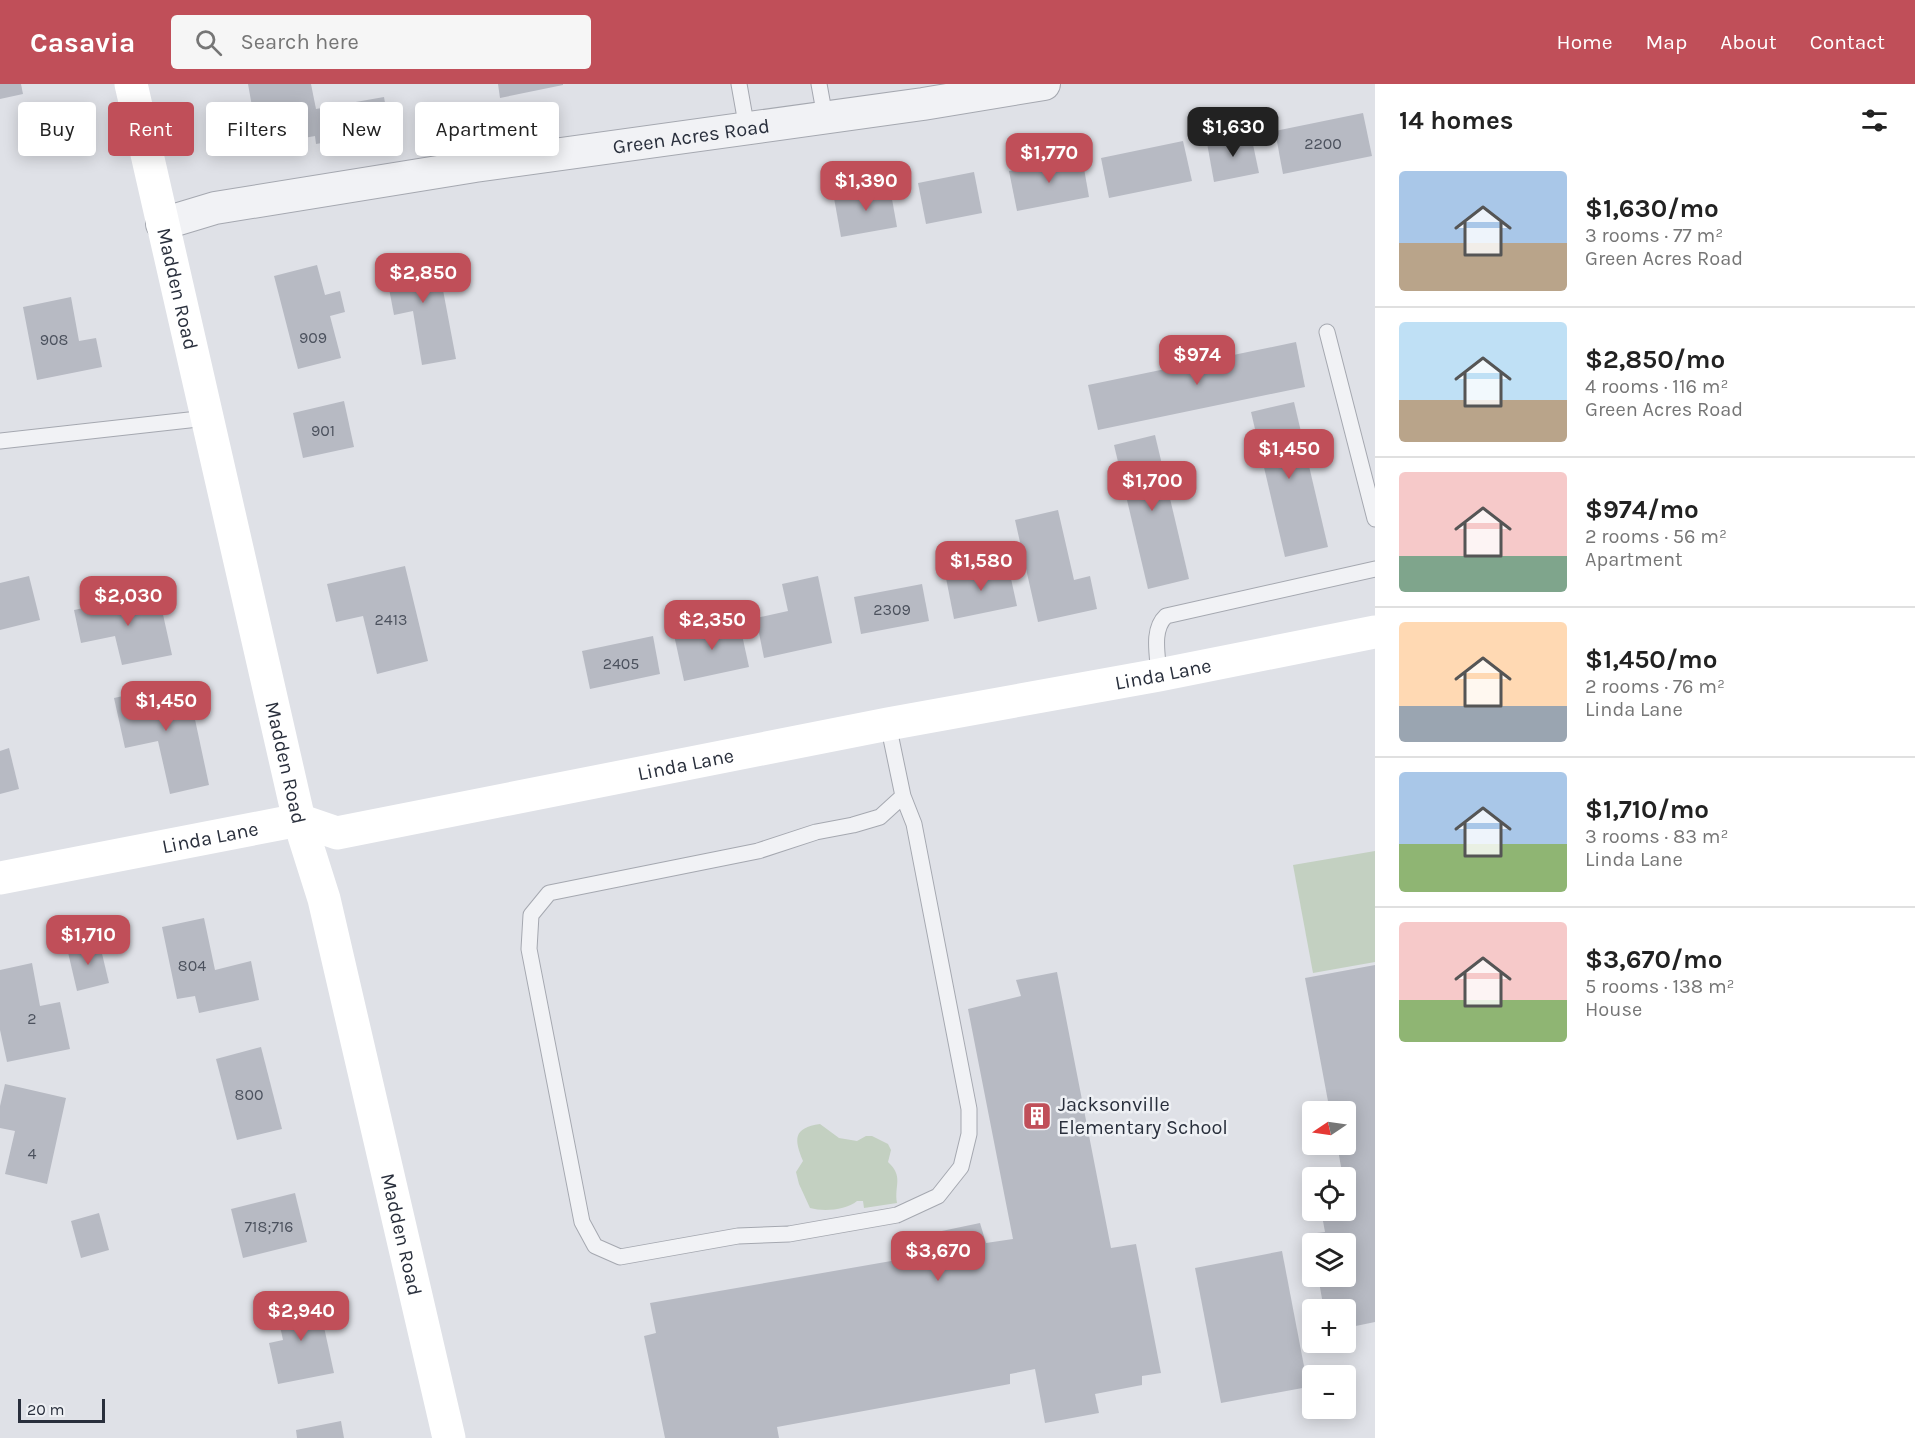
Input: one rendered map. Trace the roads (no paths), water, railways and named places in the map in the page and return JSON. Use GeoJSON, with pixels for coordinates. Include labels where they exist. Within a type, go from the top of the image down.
{"type":"FeatureCollection","features":[{"type":"Feature","properties":{"kind":"street","name":"Madden Road"},"geometry":{"type":"LineString","coordinates":[[131,84],[300,820],[324,898],[449,1438]]}},
{"type":"Feature","properties":{"kind":"street","name":"Green Acres Road"},"geometry":{"type":"LineString","coordinates":[[162,224],[215,208],[475,166],[747,129],[1044,84]]}},
{"type":"Feature","properties":{"kind":"street","name":"Linda Lane"},"geometry":{"type":"LineString","coordinates":[[0,878],[300,820],[337,833],[888,724],[1159,675],[1375,632]]}},
{"type":"Feature","properties":{"kind":"lane"},"geometry":{"type":"LineString","coordinates":[[739,84],[747,129]]}},
{"type":"Feature","properties":{"kind":"lane"},"geometry":{"type":"LineString","coordinates":[[819,84],[825,117]]}},
{"type":"Feature","properties":{"kind":"lane"},"geometry":{"type":"LineString","coordinates":[[1327,332],[1375,519]]}},
{"type":"Feature","properties":{"kind":"lane"},"geometry":{"type":"LineString","coordinates":[[0,441],[207,418]]}},
{"type":"Feature","properties":{"kind":"lane"},"geometry":{"type":"LineString","coordinates":[[1159,675],[1157,629],[1166,616],[1375,569]]}},
{"type":"Feature","properties":{"kind":"lane"},"geometry":{"type":"LineString","coordinates":[[888,724],[903,796],[914,824],[969,1109],[969,1134],[961,1167],[938,1196],[897,1215],[789,1234],[738,1236],[620,1257],[595,1246],[582,1222],[577,1199],[529,949],[531,915],[549,893],[758,851],[816,832],[853,825],[880,817],[903,796]]}},
{"type":"Feature","properties":{"kind":"place","name":"Jacksonville Elementary School"},"geometry":{"type":"Point","coordinates":[1037,1116]}}]}
